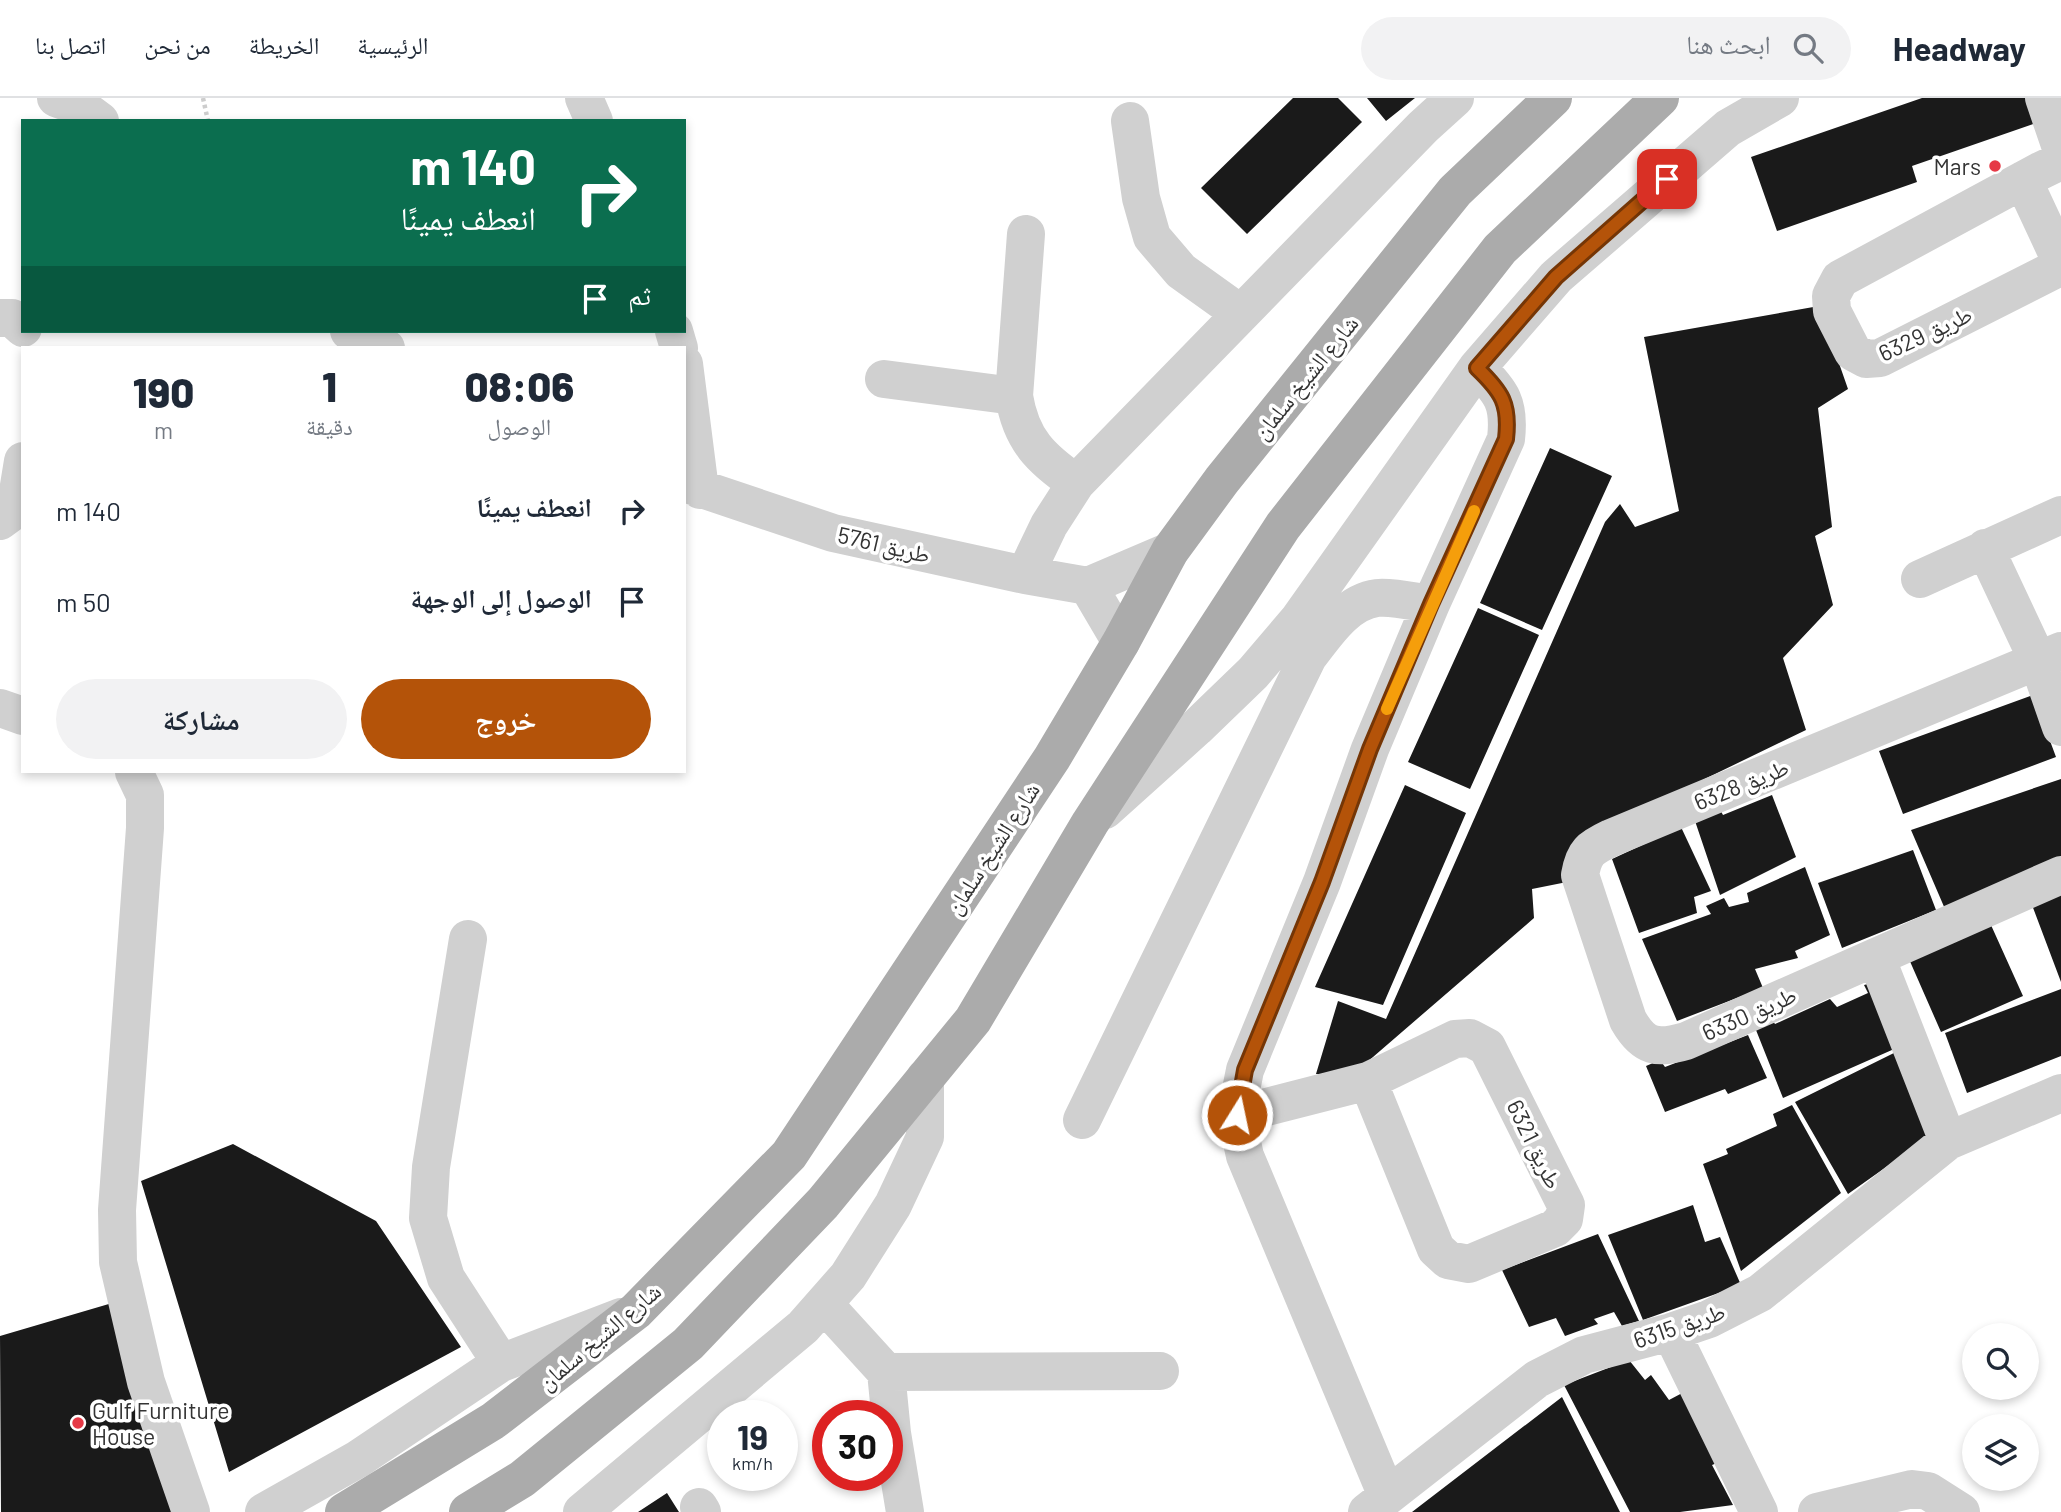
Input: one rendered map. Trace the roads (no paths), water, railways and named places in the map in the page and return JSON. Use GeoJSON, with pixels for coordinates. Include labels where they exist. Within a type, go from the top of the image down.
{"type":"FeatureCollection","features":[{"type":"Feature","properties":{"kind":"main road","name":"شارع الشيخ سلمان"},"geometry":{"type":"LineString","coordinates":[[344,1512],[493,1422],[636,1311],[789,1154],[1052,758],[1121,642],[1170,551],[1222,480],[1455,191],[1553,98]]}},
{"type":"Feature","properties":{"kind":"main road"},"geometry":{"type":"LineString","coordinates":[[468,1512],[522,1479],[688,1344],[822,1203],[973,1020],[1090,823],[1283,526],[1500,249],[1660,98]]}},
{"type":"Feature","properties":{"kind":"street"},"geometry":{"type":"LineString","coordinates":[[56,98],[80,107],[97,119]]}},
{"type":"Feature","properties":{"kind":"street"},"geometry":{"type":"LineString","coordinates":[[584,98],[593,119]]}},
{"type":"Feature","properties":{"kind":"street"},"geometry":{"type":"LineString","coordinates":[[1026,575],[1049,525],[1076,484],[1423,127],[1455,98]]}},
{"type":"Feature","properties":{"kind":"street"},"geometry":{"type":"LineString","coordinates":[[1090,823],[1196,729],[1253,673],[1299,620],[1477,368],[1556,277],[1728,128],[1780,98]]}},
{"type":"Feature","properties":{"kind":"street"},"geometry":{"type":"LineString","coordinates":[[2045,98],[2061,148]]}},
{"type":"Feature","properties":{"kind":"street"},"geometry":{"type":"LineString","coordinates":[[1130,121],[1142,198],[1152,237],[1181,271],[1241,314]]}},
{"type":"Feature","properties":{"kind":"street","name":"طريق 6329"},"geometry":{"type":"LineString","coordinates":[[2023,180],[2057,253],[2058,261],[2052,271],[1880,358],[1866,359],[1853,352],[1832,311],[1831,296],[1840,279],[2023,180],[2061,161]]}},
{"type":"Feature","properties":{"kind":"street"},"geometry":{"type":"LineString","coordinates":[[1026,234],[1014,396],[1018,421],[1045,463],[1076,484]]}},
{"type":"Feature","properties":{"kind":"street"},"geometry":{"type":"LineString","coordinates":[[0,318],[12,318],[21,326]]}},
{"type":"Feature","properties":{"kind":"street"},"geometry":{"type":"LineString","coordinates":[[353,333],[382,346]]}},
{"type":"Feature","properties":{"kind":"street"},"geometry":{"type":"LineString","coordinates":[[1377,1504],[1245,1156],[1237,1115],[1245,1070],[1322,882],[1370,749],[1431,604],[1506,439],[1509,417],[1501,396],[1493,383],[1477,368]]}},
{"type":"Feature","properties":{"kind":"street"},"geometry":{"type":"LineString","coordinates":[[884,379],[1014,396]]}},
{"type":"Feature","properties":{"kind":"street"},"geometry":{"type":"LineString","coordinates":[[686,395],[692,487]]}},
{"type":"Feature","properties":{"kind":"street"},"geometry":{"type":"LineString","coordinates":[[0,521],[15,510],[21,473]]}},
{"type":"Feature","properties":{"kind":"street","name":"طريق 5761"},"geometry":{"type":"LineString","coordinates":[[692,487],[833,533],[1088,586]]}},
{"type":"Feature","properties":{"kind":"street"},"geometry":{"type":"LineString","coordinates":[[1920,579],[2061,515]]}},
{"type":"Feature","properties":{"kind":"street"},"geometry":{"type":"LineString","coordinates":[[1985,548],[2049,656],[2061,727]]}},
{"type":"Feature","properties":{"kind":"street"},"geometry":{"type":"LineString","coordinates":[[1121,642],[1088,586],[1170,551]]}},
{"type":"Feature","properties":{"kind":"street"},"geometry":{"type":"LineString","coordinates":[[1082,1120],[1308,657],[1353,606],[1378,597],[1431,604]]}},
{"type":"Feature","properties":{"kind":"street","name":"طريق 6328"},"geometry":{"type":"LineString","coordinates":[[1628,1020],[1580,875],[1583,859],[1592,847],[2049,656]]}},
{"type":"Feature","properties":{"kind":"street"},"geometry":{"type":"LineString","coordinates":[[0,708],[21,715]]}},
{"type":"Feature","properties":{"kind":"street"},"geometry":{"type":"LineString","coordinates":[[135,773],[145,795],[145,828],[117,1210],[118,1262],[146,1382],[191,1512]]}},
{"type":"Feature","properties":{"kind":"street","name":"طريق 6330"},"geometry":{"type":"LineString","coordinates":[[1628,1020],[1636,1034],[1649,1044],[1666,1046],[1686,1041],[2061,875]]}},
{"type":"Feature","properties":{"kind":"street"},"geometry":{"type":"LineString","coordinates":[[468,940],[431,1167],[428,1218],[446,1278],[501,1363]]}},
{"type":"Feature","properties":{"kind":"street"},"geometry":{"type":"LineString","coordinates":[[1876,957],[1948,1141]]}},
{"type":"Feature","properties":{"kind":"street","name":"طريق 6321"},"geometry":{"type":"LineString","coordinates":[[1237,1115],[1368,1081],[1454,1039],[1470,1038],[1487,1047],[1566,1205],[1564,1219],[1555,1228],[1469,1264],[1448,1260],[1436,1249],[1368,1081]]}},
{"type":"Feature","properties":{"kind":"street"},"geometry":{"type":"LineString","coordinates":[[582,1512],[792,1335],[848,1276],[893,1205],[925,1136],[925,1078]]}},
{"type":"Feature","properties":{"kind":"street","name":"طريق 6315"},"geometry":{"type":"LineString","coordinates":[[1377,1504],[1537,1379],[1584,1355],[1709,1319],[1760,1293],[1948,1141],[2061,1093]]}},
{"type":"Feature","properties":{"kind":"street"},"geometry":{"type":"LineString","coordinates":[[824,1304],[886,1372],[891,1433],[905,1512]]}},
{"type":"Feature","properties":{"kind":"street"},"geometry":{"type":"LineString","coordinates":[[264,1512],[358,1459],[501,1363],[636,1311]]}},
{"type":"Feature","properties":{"kind":"street"},"geometry":{"type":"LineString","coordinates":[[1671,1332],[1759,1512]]}},
{"type":"Feature","properties":{"kind":"street"},"geometry":{"type":"LineString","coordinates":[[886,1372],[1160,1370]]}},
{"type":"Feature","properties":{"kind":"street"},"geometry":{"type":"LineString","coordinates":[[1817,1512],[1912,1489],[1928,1491],[1961,1512]]}},
{"type":"Feature","properties":{"kind":"place","name":"Mars"},"geometry":{"type":"Point","coordinates":[1995,166]}},
{"type":"Feature","properties":{"kind":"place","name":"Gulf Furniture House"},"geometry":{"type":"Point","coordinates":[78,1423]}}]}
